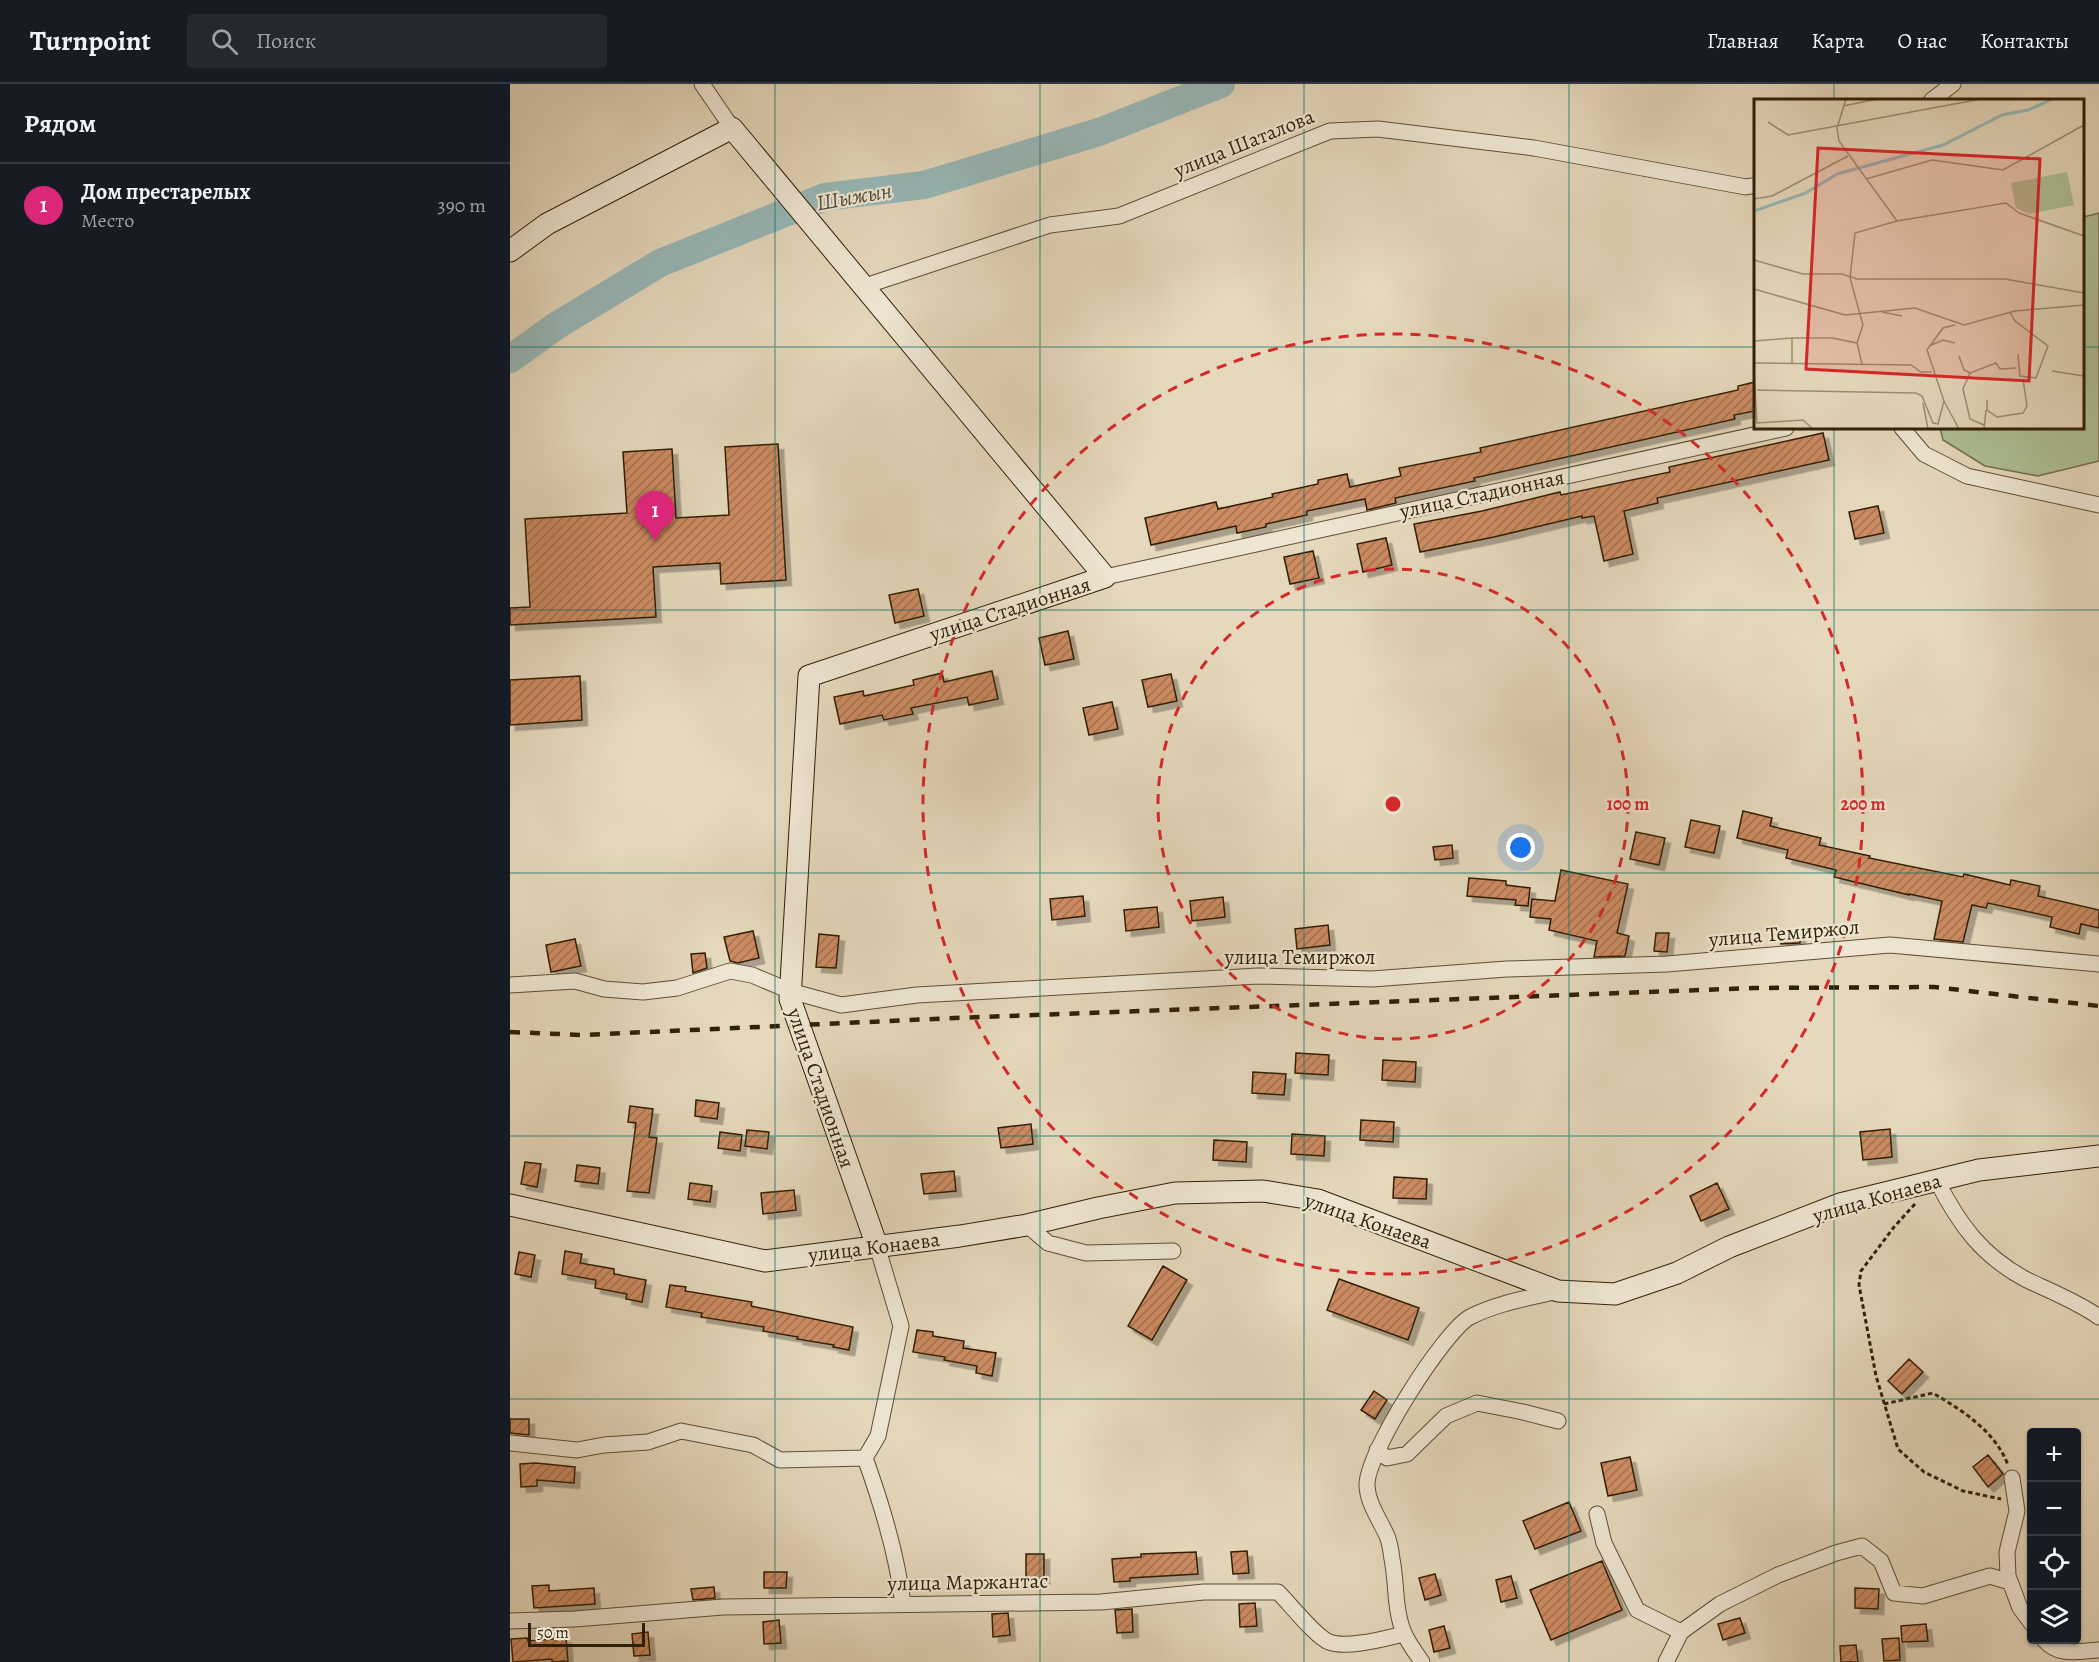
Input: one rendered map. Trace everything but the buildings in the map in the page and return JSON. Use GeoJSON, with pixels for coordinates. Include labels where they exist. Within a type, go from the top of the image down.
{"type":"FeatureCollection","features":[{"type":"Feature","properties":{"kind":"street"},"geometry":{"type":"LineString","coordinates":[[702,84],[732,128],[1105,577]]}},
{"type":"Feature","properties":{"kind":"street"},"geometry":{"type":"LineString","coordinates":[[1933,99],[1953,84]]}},
{"type":"Feature","properties":{"kind":"street"},"geometry":{"type":"LineString","coordinates":[[510,251],[547,224],[732,128]]}},
{"type":"Feature","properties":{"kind":"street","name":"улица Шаталова"},"geometry":{"type":"LineString","coordinates":[[865,286],[1050,225],[1119,216],[1330,131],[1378,129],[1523,147],[1746,187],[1754,185]]}},
{"type":"Feature","properties":{"kind":"street","name":"улица Стадионная"},"geometry":{"type":"LineString","coordinates":[[877,1246],[790,999],[809,676],[1105,577],[1781,429]]}},
{"type":"Feature","properties":{"kind":"street"},"geometry":{"type":"LineString","coordinates":[[1903,429],[1924,454],[1967,476],[2099,505]]}},
{"type":"Feature","properties":{"kind":"street","name":"улица Темиржол"},"geometry":{"type":"LineString","coordinates":[[510,985],[575,981],[604,989],[643,992],[677,988],[730,971],[752,975],[790,991],[841,1005],[917,995],[1258,976],[1372,979],[1507,969],[1667,964],[1890,945],[2099,964]]}},
{"type":"Feature","properties":{"kind":"street","name":"улица Конаева"},"geometry":{"type":"LineString","coordinates":[[510,1205],[765,1261],[1027,1225],[1175,1193],[1263,1191],[1318,1200],[1558,1291],[1615,1294],[1677,1273],[1729,1247],[1840,1204],[1979,1170],[2099,1156]]}},
{"type":"Feature","properties":{"kind":"street"},"geometry":{"type":"LineString","coordinates":[[1937,1181],[1955,1215],[1980,1246],[2022,1277],[2099,1317]]}},
{"type":"Feature","properties":{"kind":"street"},"geometry":{"type":"LineString","coordinates":[[1027,1225],[1048,1243],[1086,1253],[1173,1251]]}},
{"type":"Feature","properties":{"kind":"street"},"geometry":{"type":"LineString","coordinates":[[865,1458],[878,1436],[901,1326],[877,1246]]}},
{"type":"Feature","properties":{"kind":"street"},"geometry":{"type":"LineString","coordinates":[[1422,1662],[1404,1634],[1398,1611],[1395,1571],[1388,1539],[1371,1503],[1366,1484],[1377,1450],[1398,1409],[1411,1390],[1438,1352],[1468,1318],[1506,1304],[1558,1291]]}},
{"type":"Feature","properties":{"kind":"street"},"geometry":{"type":"LineString","coordinates":[[1377,1450],[1386,1458],[1407,1454],[1446,1416],[1477,1403],[1558,1421]]}},
{"type":"Feature","properties":{"kind":"street"},"geometry":{"type":"LineString","coordinates":[[510,1443],[577,1450],[604,1445],[648,1442],[681,1431],[753,1445],[780,1460],[865,1458]]}},
{"type":"Feature","properties":{"kind":"street"},"geometry":{"type":"LineString","coordinates":[[865,1458],[899,1571],[903,1604]]}},
{"type":"Feature","properties":{"kind":"street"},"geometry":{"type":"LineString","coordinates":[[2012,1478],[2017,1511],[2007,1552],[2008,1576],[2020,1608],[2027,1618]]}},
{"type":"Feature","properties":{"kind":"street"},"geometry":{"type":"LineString","coordinates":[[1597,1514],[1604,1544],[1637,1610],[1681,1632]]}},
{"type":"Feature","properties":{"kind":"street"},"geometry":{"type":"LineString","coordinates":[[1666,1662],[1681,1632],[1720,1604],[1778,1575],[1836,1553],[1862,1546],[1881,1561],[1894,1593],[1923,1596],[1990,1576],[2010,1582]]}},
{"type":"Feature","properties":{"kind":"street","name":"улица Маржантас"},"geometry":{"type":"LineString","coordinates":[[510,1621],[723,1607],[1101,1602],[1204,1592],[1278,1592],[1320,1636],[1330,1642],[1352,1643],[1404,1634]]}},
{"type":"Feature","properties":{"kind":"street"},"geometry":{"type":"LineString","coordinates":[[2053,1650],[2063,1653],[2099,1650]]}},
{"type":"Feature","properties":{"kind":"path"},"geometry":{"type":"LineString","coordinates":[[1916,1204],[1894,1227],[1861,1271],[1859,1285],[1884,1404],[1898,1449],[1924,1472],[1963,1491],[2016,1502]]}},
{"type":"Feature","properties":{"kind":"path"},"geometry":{"type":"LineString","coordinates":[[1884,1404],[1933,1393],[1981,1425],[2004,1457],[2012,1478]]}},
{"type":"Feature","properties":{"kind":"green space"},"geometry":{"type":"Polygon","coordinates":[[[2099,213],[2099,461],[2038,476],[1985,466],[1943,440],[1940,429],[2084,429],[2084,217],[2099,213]]]}},
{"type":"Feature","properties":{"kind":"waterway","name":"Шыжын"},"geometry":{"type":"LineString","coordinates":[[510,359],[556,326],[660,263],[825,197],[924,185],[1099,132],[1221,84]]}},
{"type":"Feature","properties":{"kind":"railway"},"geometry":{"type":"LineString","coordinates":[[510,1032],[582,1035],[955,1018],[1754,988],[1934,987],[2099,1006]]}},
{"type":"Feature","properties":{"kind":"place","name":"Дом престарелых"},"geometry":{"type":"Point","coordinates":[655,541]}}]}
